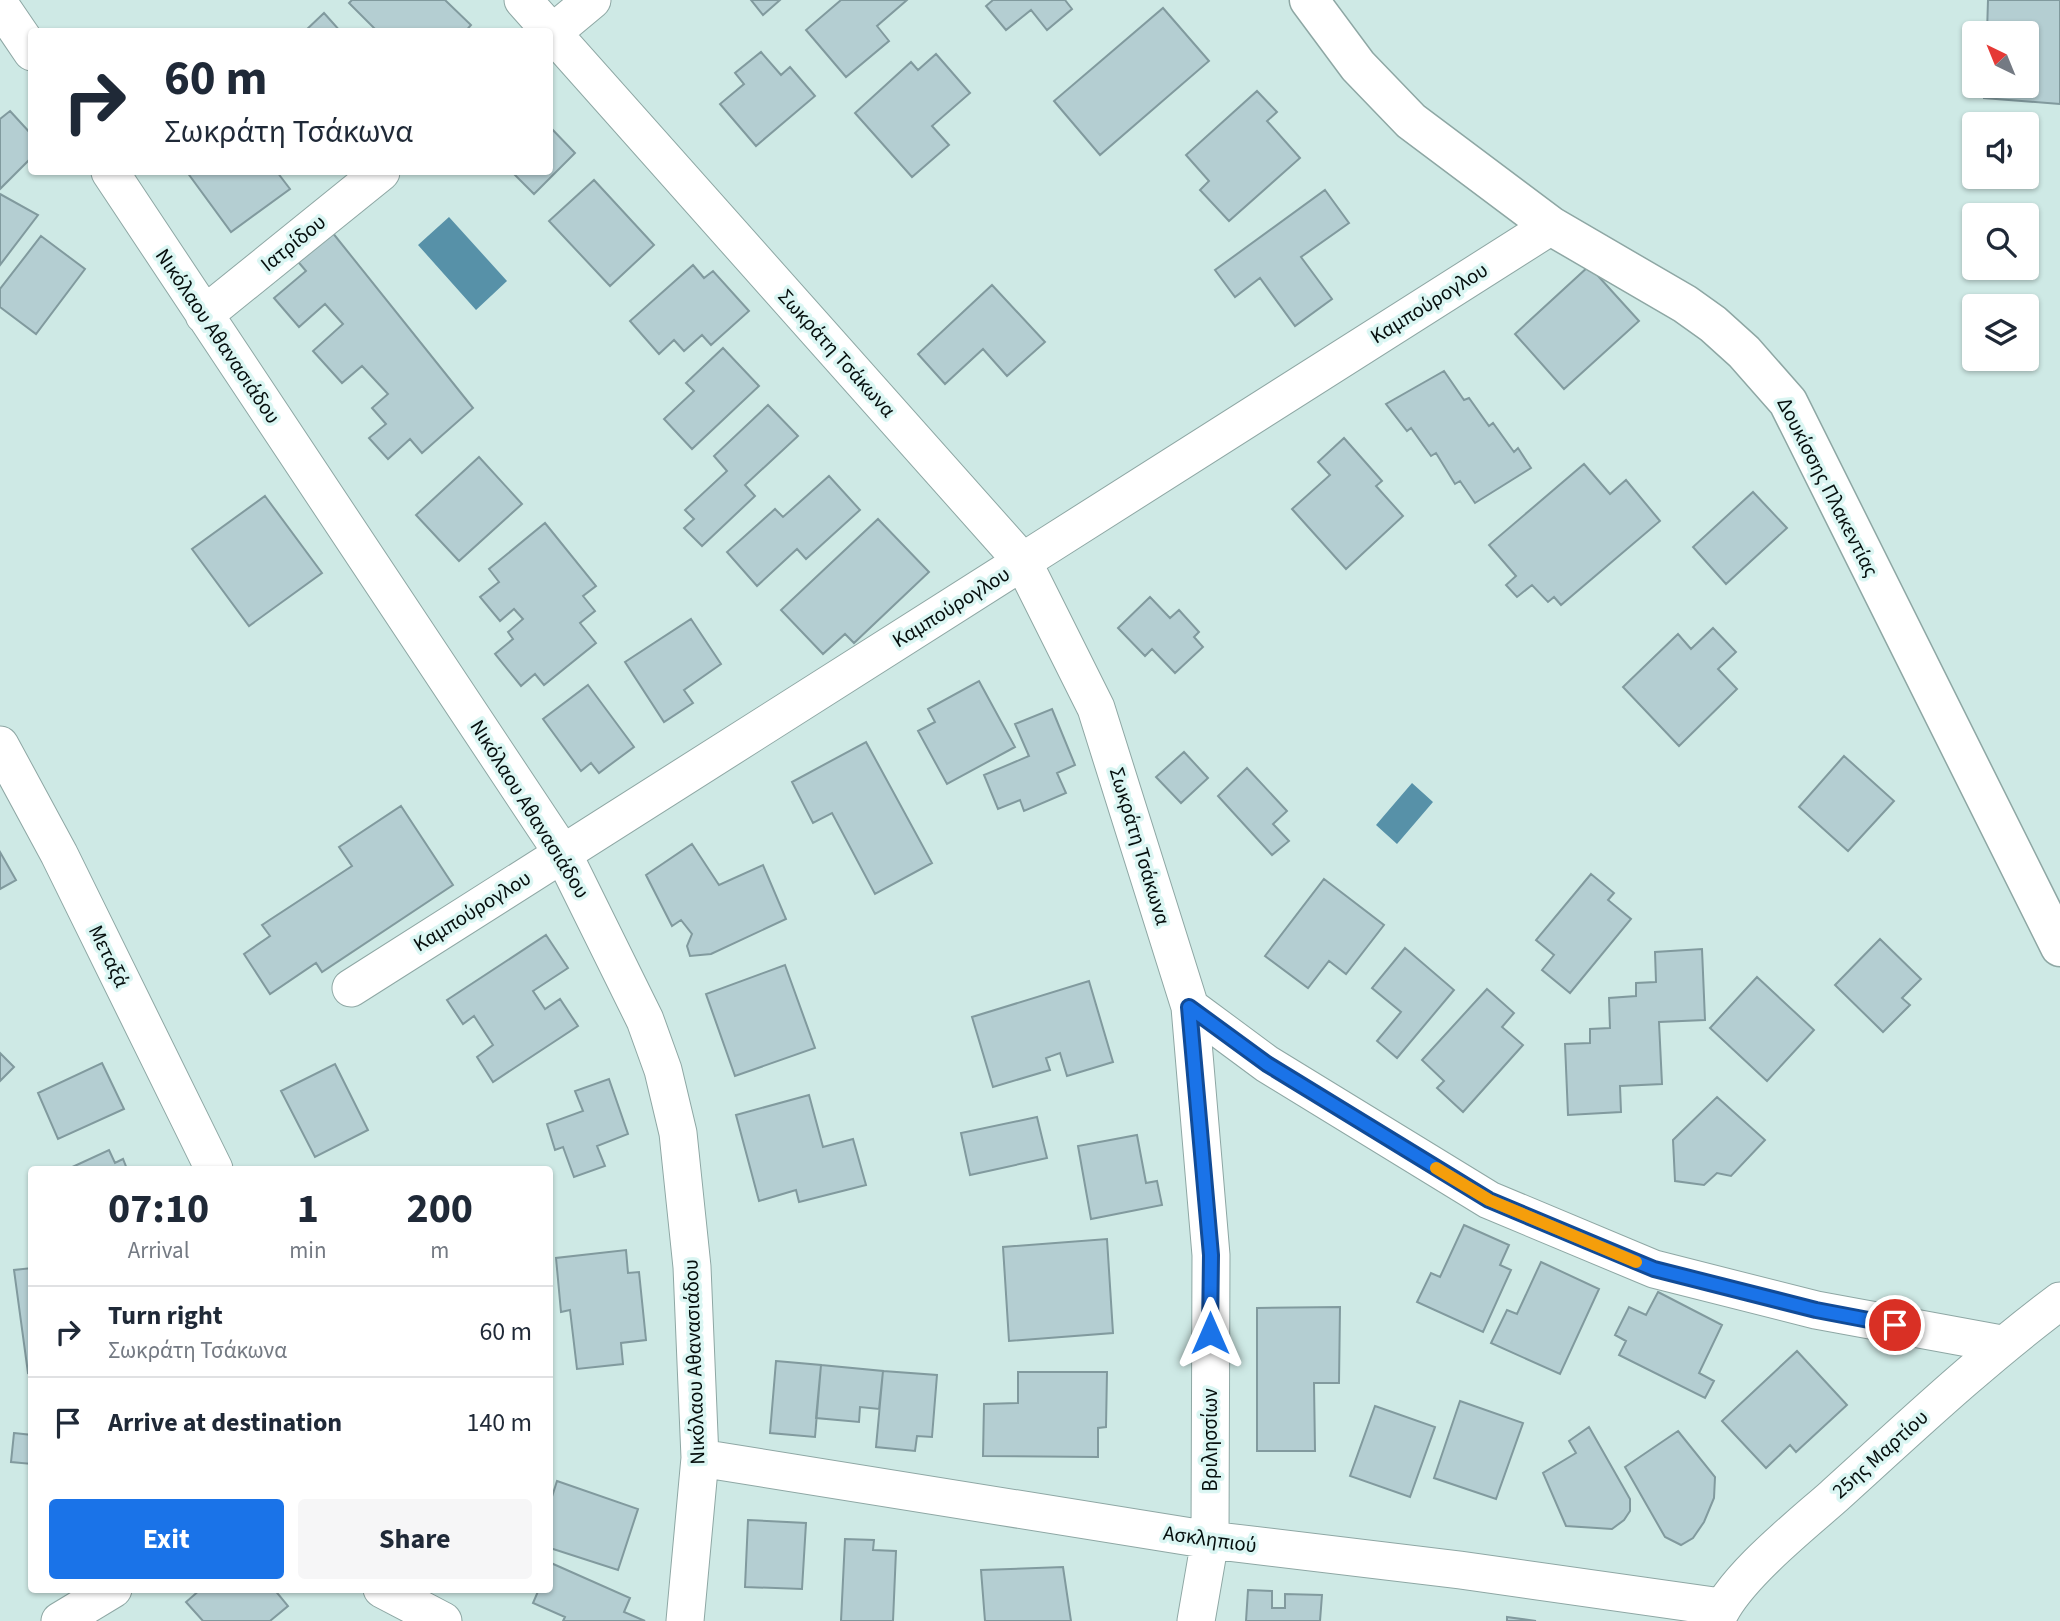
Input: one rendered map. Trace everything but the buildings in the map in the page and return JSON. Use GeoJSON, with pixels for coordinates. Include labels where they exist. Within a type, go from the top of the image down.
{"type":"FeatureCollection","features":[{"type":"Feature","properties":{"kind":"main road","name":"Δουκίσσης Πλακεντίας"},"geometry":{"type":"LineString","coordinates":[[1309,0],[1358,66],[1411,121],[1551,226],[1685,304],[1713,324],[1752,360],[1788,402],[2060,947]]}},
{"type":"Feature","properties":{"kind":"street","name":"Σωκράτη Τσάκωνα"},"geometry":{"type":"LineString","coordinates":[[523,0],[546,28]]}},
{"type":"Feature","properties":{"kind":"street"},"geometry":{"type":"LineString","coordinates":[[553,32],[592,0]]}},
{"type":"Feature","properties":{"kind":"street"},"geometry":{"type":"LineString","coordinates":[[0,5],[28,46]]}},
{"type":"Feature","properties":{"kind":"street","name":"Σωκράτη Τσάκωνα"},"geometry":{"type":"LineString","coordinates":[[553,36],[1023,562],[1096,708],[1130,808],[1189,1007]]}},
{"type":"Feature","properties":{"kind":"street","name":"Νικόλαου Αθανασιάδου"},"geometry":{"type":"LineString","coordinates":[[112,175],[563,854],[645,1020],[663,1070],[675,1121],[692,1267],[700,1458],[685,1621]]}},
{"type":"Feature","properties":{"kind":"street","name":"Ιατρίδου"},"geometry":{"type":"LineString","coordinates":[[204,315],[377,175]]}},
{"type":"Feature","properties":{"kind":"street","name":"Καμπούρογλου"},"geometry":{"type":"LineString","coordinates":[[351,988],[1551,226]]}},
{"type":"Feature","properties":{"kind":"street","name":"Μεταξά"},"geometry":{"type":"LineString","coordinates":[[0,745],[59,854],[213,1166]]}},
{"type":"Feature","properties":{"kind":"street"},"geometry":{"type":"LineString","coordinates":[[1189,1007],[1267,1064],[1502,1206],[1654,1269],[1816,1310],[2001,1345]]}},
{"type":"Feature","properties":{"kind":"street","name":"Βριλησσίων"},"geometry":{"type":"LineString","coordinates":[[1189,1007],[1211,1255],[1210,1540],[1196,1621]]}},
{"type":"Feature","properties":{"kind":"street","name":"25ης Μαρτίου"},"geometry":{"type":"LineString","coordinates":[[1718,1614],[1776,1548],[2001,1345],[2060,1301]]}},
{"type":"Feature","properties":{"kind":"street","name":"Ασκληπιού"},"geometry":{"type":"LineString","coordinates":[[700,1458],[1210,1540],[1460,1570],[1718,1614]]}},
{"type":"Feature","properties":{"kind":"street"},"geometry":{"type":"LineString","coordinates":[[60,1621],[106,1593]]}},
{"type":"Feature","properties":{"kind":"street"},"geometry":{"type":"LineString","coordinates":[[390,1593],[443,1621]]}},
{"type":"Feature","properties":{"kind":"water"},"geometry":{"type":"Polygon","coordinates":[[[449,217],[507,281],[476,310],[418,245],[449,217]]]}},
{"type":"Feature","properties":{"kind":"water"},"geometry":{"type":"Polygon","coordinates":[[[1412,783],[1433,802],[1397,844],[1376,825],[1412,783]]]}},
{"type":"Feature","properties":{"kind":"slow traffic"},"geometry":{"type":"LineString","coordinates":[[1436,1168],[1489,1200],[1636,1262]]}},
{"type":"Feature","properties":{"kind":"route"},"geometry":{"type":"LineString","coordinates":[[1210,1333],[1211,1255],[1189,1007],[1267,1064],[1489,1200],[1654,1269],[1816,1310],[1895,1325]]}}]}
